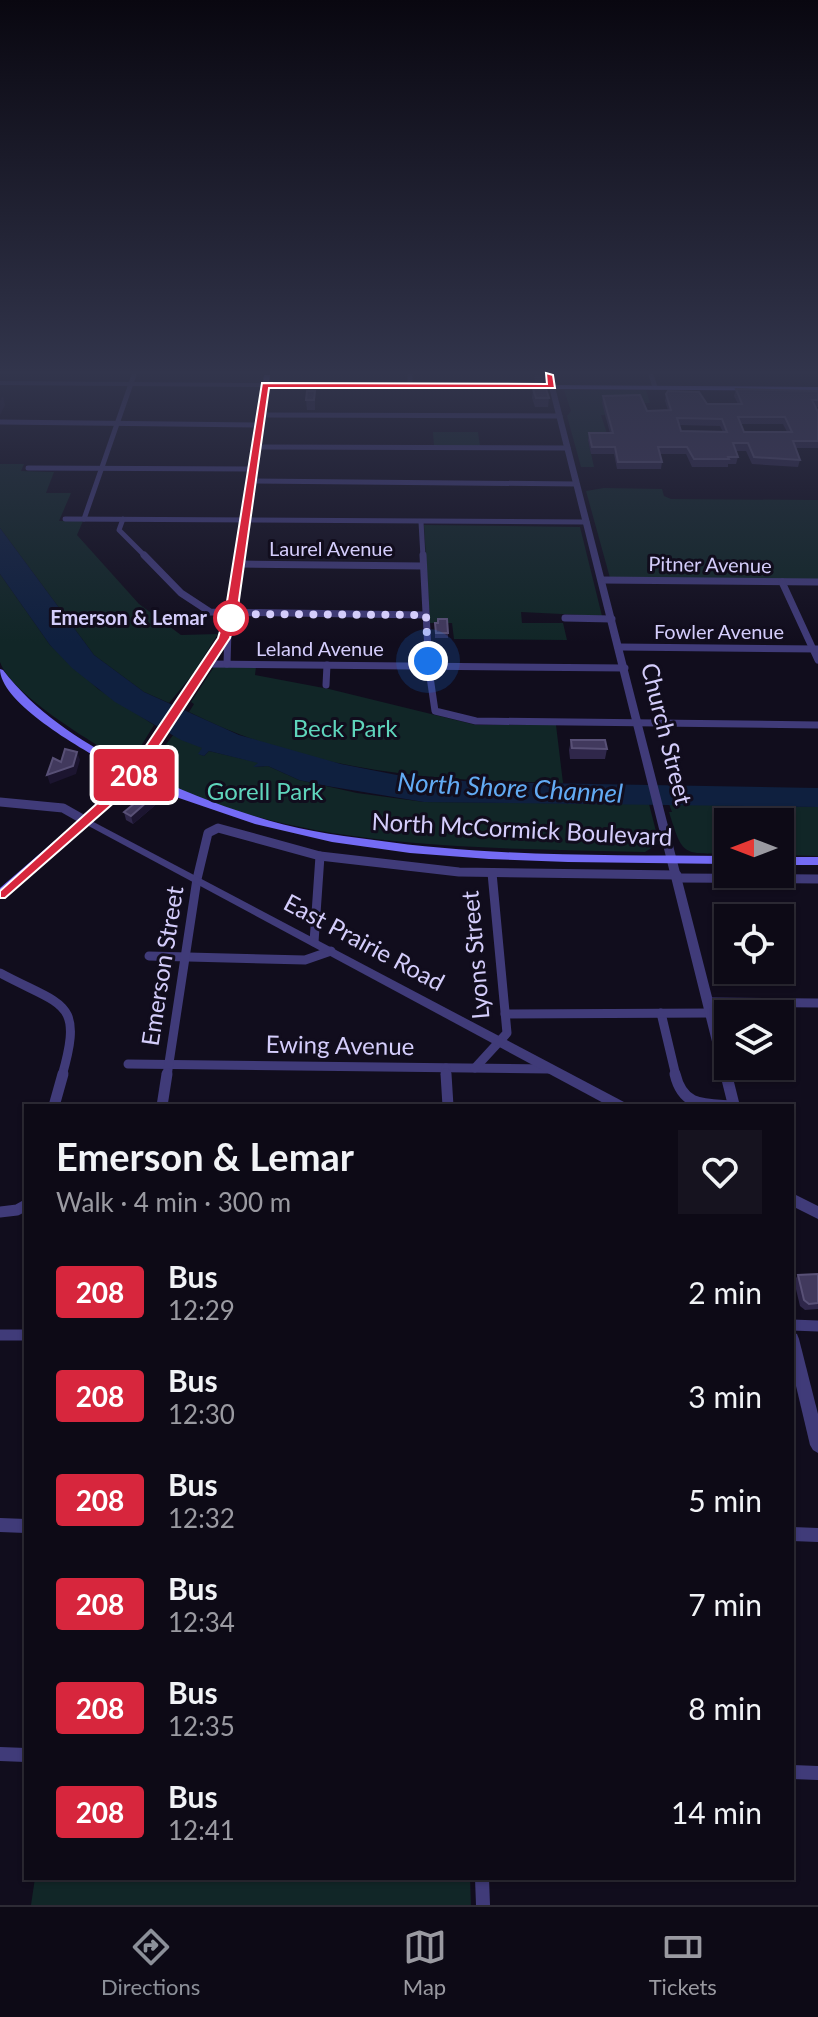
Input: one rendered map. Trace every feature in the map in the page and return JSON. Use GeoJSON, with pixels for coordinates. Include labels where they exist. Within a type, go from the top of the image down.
{"type":"FeatureCollection","features":[{"type":"Feature","properties":{"kind":"main road"},"geometry":{"type":"LineString","coordinates":[[0,894],[86,821],[134,775],[228,630],[253,464]]}},
{"type":"Feature","properties":{"kind":"main road","name":"North McCormick Boulevard"},"geometry":{"type":"LineString","coordinates":[[0,672],[17,695],[46,720],[134,775],[254,823],[340,842],[413,851],[714,860]]}},
{"type":"Feature","properties":{"kind":"main road"},"geometry":{"type":"LineString","coordinates":[[115,795],[140,789],[169,790]]}},
{"type":"Feature","properties":{"kind":"main road"},"geometry":{"type":"LineString","coordinates":[[794,861],[818,861]]}},
{"type":"Feature","properties":{"kind":"street"},"geometry":{"type":"LineString","coordinates":[[84,519],[103,464]]}},
{"type":"Feature","properties":{"kind":"street","name":"Church Street"},"geometry":{"type":"LineString","coordinates":[[572,464],[734,1104]]}},
{"type":"Feature","properties":{"kind":"street"},"geometry":{"type":"LineString","coordinates":[[28,468],[252,469]]}},
{"type":"Feature","properties":{"kind":"street"},"geometry":{"type":"LineString","coordinates":[[250,481],[577,484]]}},
{"type":"Feature","properties":{"kind":"street"},"geometry":{"type":"LineString","coordinates":[[65,519],[587,522]]}},
{"type":"Feature","properties":{"kind":"street"},"geometry":{"type":"LineString","coordinates":[[123,519],[119,530],[181,593],[210,612],[426,615]]}},
{"type":"Feature","properties":{"kind":"street"},"geometry":{"type":"LineString","coordinates":[[421,522],[433,710],[476,721],[818,725]]}},
{"type":"Feature","properties":{"kind":"street","name":"Laurel Avenue"},"geometry":{"type":"LineString","coordinates":[[238,564],[422,566]]}},
{"type":"Feature","properties":{"kind":"street","name":"Pitner Avenue"},"geometry":{"type":"LineString","coordinates":[[602,580],[818,582]]}},
{"type":"Feature","properties":{"kind":"street"},"geometry":{"type":"LineString","coordinates":[[782,582],[818,660]]}},
{"type":"Feature","properties":{"kind":"street"},"geometry":{"type":"LineString","coordinates":[[565,618],[612,619]]}},
{"type":"Feature","properties":{"kind":"street"},"geometry":{"type":"LineString","coordinates":[[227,664],[228,630]]}},
{"type":"Feature","properties":{"kind":"street","name":"Fowler Avenue"},"geometry":{"type":"LineString","coordinates":[[620,647],[815,649]]}},
{"type":"Feature","properties":{"kind":"street","name":"Leland Avenue"},"geometry":{"type":"LineString","coordinates":[[207,664],[625,668]]}},
{"type":"Feature","properties":{"kind":"street"},"geometry":{"type":"LineString","coordinates":[[326,685],[327,665]]}},
{"type":"Feature","properties":{"kind":"street"},"geometry":{"type":"LineString","coordinates":[[0,802],[63,808],[86,821]]}},
{"type":"Feature","properties":{"kind":"street","name":"East Prairie Road"},"geometry":{"type":"LineString","coordinates":[[86,821],[613,1104]]}},
{"type":"Feature","properties":{"kind":"street","name":"Emerson Street"},"geometry":{"type":"LineString","coordinates":[[162,1104],[197,879],[208,833],[218,828],[320,856]]}},
{"type":"Feature","properties":{"kind":"street"},"geometry":{"type":"LineString","coordinates":[[314,942],[320,856],[459,872],[818,879]]}},
{"type":"Feature","properties":{"kind":"street","name":"Lyons Street"},"geometry":{"type":"LineString","coordinates":[[475,1068],[507,1033],[492,873]]}},
{"type":"Feature","properties":{"kind":"street"},"geometry":{"type":"LineString","coordinates":[[149,956],[305,960],[331,951]]}},
{"type":"Feature","properties":{"kind":"street"},"geometry":{"type":"LineString","coordinates":[[0,973],[60,1005],[71,1017],[73,1037],[55,1104]]}},
{"type":"Feature","properties":{"kind":"street"},"geometry":{"type":"LineString","coordinates":[[505,1014],[661,1013],[710,1007],[818,1003]]}},
{"type":"Feature","properties":{"kind":"street"},"geometry":{"type":"LineString","coordinates":[[661,1013],[679,1090],[684,1098],[709,1104]]}},
{"type":"Feature","properties":{"kind":"street","name":"Ewing Avenue"},"geometry":{"type":"LineString","coordinates":[[128,1064],[552,1069]]}},
{"type":"Feature","properties":{"kind":"street"},"geometry":{"type":"LineString","coordinates":[[446,1068],[448,1104]]}},
{"type":"Feature","properties":{"kind":"street"},"geometry":{"type":"LineString","coordinates":[[794,1200],[818,1213]]}},
{"type":"Feature","properties":{"kind":"street"},"geometry":{"type":"LineString","coordinates":[[0,1212],[24,1206]]}},
{"type":"Feature","properties":{"kind":"street"},"geometry":{"type":"LineString","coordinates":[[794,1325],[818,1326]]}},
{"type":"Feature","properties":{"kind":"street"},"geometry":{"type":"LineString","coordinates":[[0,1335],[24,1335]]}},
{"type":"Feature","properties":{"kind":"street"},"geometry":{"type":"LineString","coordinates":[[794,1356],[799,1399],[818,1445]]}},
{"type":"Feature","properties":{"kind":"street"},"geometry":{"type":"LineString","coordinates":[[0,1525],[24,1526]]}},
{"type":"Feature","properties":{"kind":"street"},"geometry":{"type":"LineString","coordinates":[[794,1534],[818,1535]]}},
{"type":"Feature","properties":{"kind":"street"},"geometry":{"type":"LineString","coordinates":[[0,1754],[24,1755]]}},
{"type":"Feature","properties":{"kind":"street"},"geometry":{"type":"LineString","coordinates":[[794,1772],[818,1773]]}},
{"type":"Feature","properties":{"kind":"street"},"geometry":{"type":"LineString","coordinates":[[482,1880],[483,1905]]}},
{"type":"Feature","properties":{"kind":"green space"},"geometry":{"type":"Polygon","coordinates":[[[0,464],[24,464],[21,471],[54,472],[46,493],[71,493],[59,521],[83,521],[77,535],[139,604],[181,635],[218,634],[192,675],[169,703],[144,692],[94,655],[0,528],[0,464]]]}},
{"type":"Feature","properties":{"kind":"green space"},"geometry":{"type":"Polygon","coordinates":[[[580,464],[593,464],[594,467],[581,467],[580,464]]]}},
{"type":"Feature","properties":{"kind":"green space"},"geometry":{"type":"Polygon","coordinates":[[[604,488],[662,489],[664,496],[671,499],[818,500],[818,580],[610,578],[586,491],[604,488]]]}},
{"type":"Feature","properties":{"kind":"green space"},"geometry":{"type":"Polygon","coordinates":[[[424,525],[580,527],[602,616],[521,612],[522,623],[563,623],[567,640],[454,639],[452,623],[430,623],[424,525]]]}},
{"type":"Feature","properties":{"kind":"green space"},"geometry":{"type":"Polygon","coordinates":[[[0,574],[50,645],[98,689],[154,725],[133,759],[121,759],[72,729],[35,702],[7,675],[0,662],[0,574]]]}},
{"type":"Feature","properties":{"kind":"green space","name":"Beck Park"},"geometry":{"type":"Polygon","coordinates":[[[214,667],[256,667],[255,675],[329,689],[476,725],[556,725],[563,783],[418,775],[325,760],[280,748],[189,712],[194,704],[191,702],[214,667]]]}},
{"type":"Feature","properties":{"kind":"green space","name":"Gorell Park"},"geometry":{"type":"Polygon","coordinates":[[[174,734],[203,748],[199,754],[204,756],[209,751],[260,763],[254,767],[268,766],[299,780],[357,793],[424,802],[649,804],[659,843],[645,852],[456,846],[328,832],[266,819],[206,800],[150,775],[149,766],[174,734]]]}},
{"type":"Feature","properties":{"kind":"green space"},"geometry":{"type":"Polygon","coordinates":[[[669,804],[818,807],[818,856],[794,855],[794,808],[714,808],[714,853],[686,850],[678,837],[669,812],[672,812],[669,804]]]}},
{"type":"Feature","properties":{"kind":"green space"},"geometry":{"type":"Polygon","coordinates":[[[35,1880],[470,1880],[471,1905],[31,1905],[35,1880]]]}},
{"type":"Feature","properties":{"kind":"water","name":"North Shore Channel"},"geometry":{"type":"Polygon","coordinates":[[[0,528],[94,655],[144,692],[239,735],[341,764],[402,776],[476,782],[818,788],[818,807],[424,802],[299,780],[268,766],[253,767],[258,763],[209,751],[204,756],[198,754],[202,748],[181,740],[115,702],[72,668],[50,645],[0,574],[0,528]]]}},
{"type":"Feature","properties":{"kind":"building"},"geometry":{"type":"Polygon","coordinates":[[[438,619],[447,619],[448,633],[436,633],[435,623],[438,619]]]}},
{"type":"Feature","properties":{"kind":"building"},"geometry":{"type":"Polygon","coordinates":[[[571,740],[605,740],[607,749],[572,748],[571,740]]]}},
{"type":"Feature","properties":{"kind":"building"},"geometry":{"type":"Polygon","coordinates":[[[65,749],[77,752],[73,766],[47,775],[53,758],[61,762],[65,749]]]}},
{"type":"Feature","properties":{"kind":"building"},"geometry":{"type":"Polygon","coordinates":[[[151,790],[157,793],[131,816],[124,812],[151,790]]]}},
{"type":"Feature","properties":{"kind":"building"},"geometry":{"type":"Polygon","coordinates":[[[818,1274],[818,1303],[809,1304],[804,1300],[798,1275],[818,1274]]]}},
{"type":"Feature","properties":{"kind":"bus line","name":"208"},"geometry":{"type":"LineString","coordinates":[[0,894],[128,783],[224,638],[231,614],[253,464]]}},
{"type":"Feature","properties":{"kind":"place","name":"Emerson & Lemar"},"geometry":{"type":"Point","coordinates":[231,618]}},
{"type":"Feature","properties":{"kind":"route"},"geometry":{"type":"LineString","coordinates":[[231,618],[231,614],[426,615],[428,661]]}}]}
